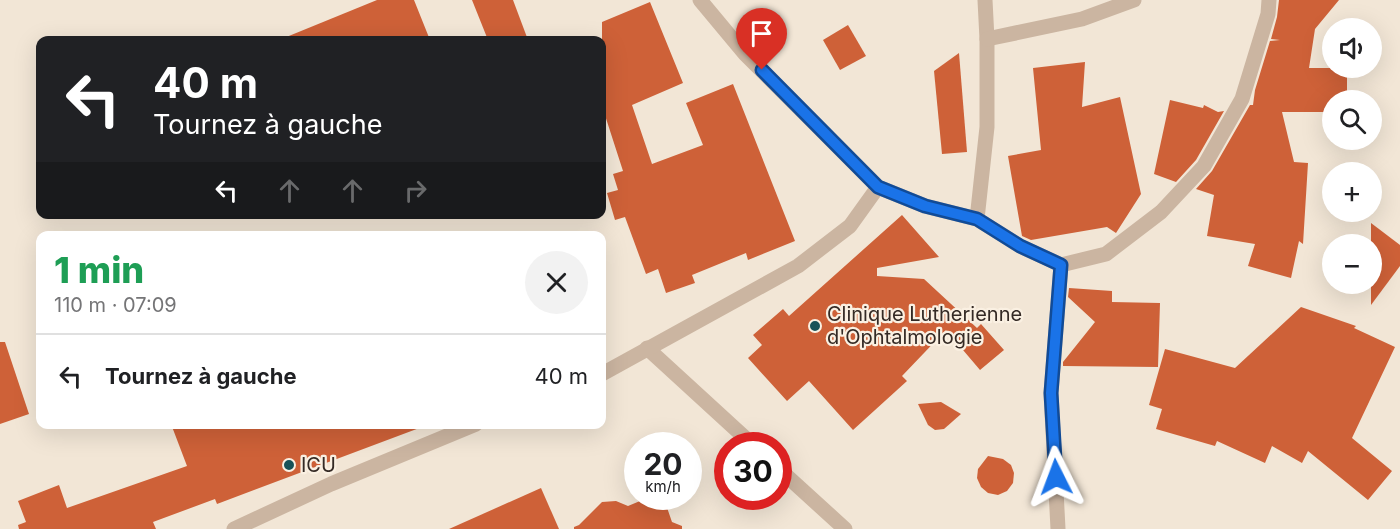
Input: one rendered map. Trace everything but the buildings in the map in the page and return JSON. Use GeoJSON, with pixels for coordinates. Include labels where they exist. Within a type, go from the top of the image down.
{"type":"FeatureCollection","features":[{"type":"Feature","properties":{"kind":"street"},"geometry":{"type":"LineString","coordinates":[[700,0],[745,54],[878,187],[925,206],[977,219],[1020,246],[1061,265],[1106,254],[1161,212],[1204,166],[1242,99],[1268,14],[1269,0]]}},
{"type":"Feature","properties":{"kind":"street"},"geometry":{"type":"LineString","coordinates":[[977,219],[987,127],[985,0]]}},
{"type":"Feature","properties":{"kind":"street"},"geometry":{"type":"LineString","coordinates":[[987,39],[1082,19],[1134,0]]}},
{"type":"Feature","properties":{"kind":"street"},"geometry":{"type":"LineString","coordinates":[[606,372],[798,266],[850,226],[878,187]]}},
{"type":"Feature","properties":{"kind":"street"},"geometry":{"type":"LineString","coordinates":[[1058,529],[1051,393],[1061,265]]}},
{"type":"Feature","properties":{"kind":"street"},"geometry":{"type":"LineString","coordinates":[[647,348],[739,432]]}},
{"type":"Feature","properties":{"kind":"street"},"geometry":{"type":"LineString","coordinates":[[234,529],[331,483],[464,429]]}},
{"type":"Feature","properties":{"kind":"street"},"geometry":{"type":"LineString","coordinates":[[792,481],[845,529]]}},
{"type":"Feature","properties":{"kind":"place","name":"Clinique Lutherienne d'Ophtalmologie"},"geometry":{"type":"Point","coordinates":[815,326]}},
{"type":"Feature","properties":{"kind":"place","name":"ICU"},"geometry":{"type":"Point","coordinates":[289,465]}},
{"type":"Feature","properties":{"kind":"route"},"geometry":{"type":"LineString","coordinates":[[762,70],[878,187],[925,206],[977,219],[1020,246],[1061,265],[1051,393],[1056,477]]}}]}
